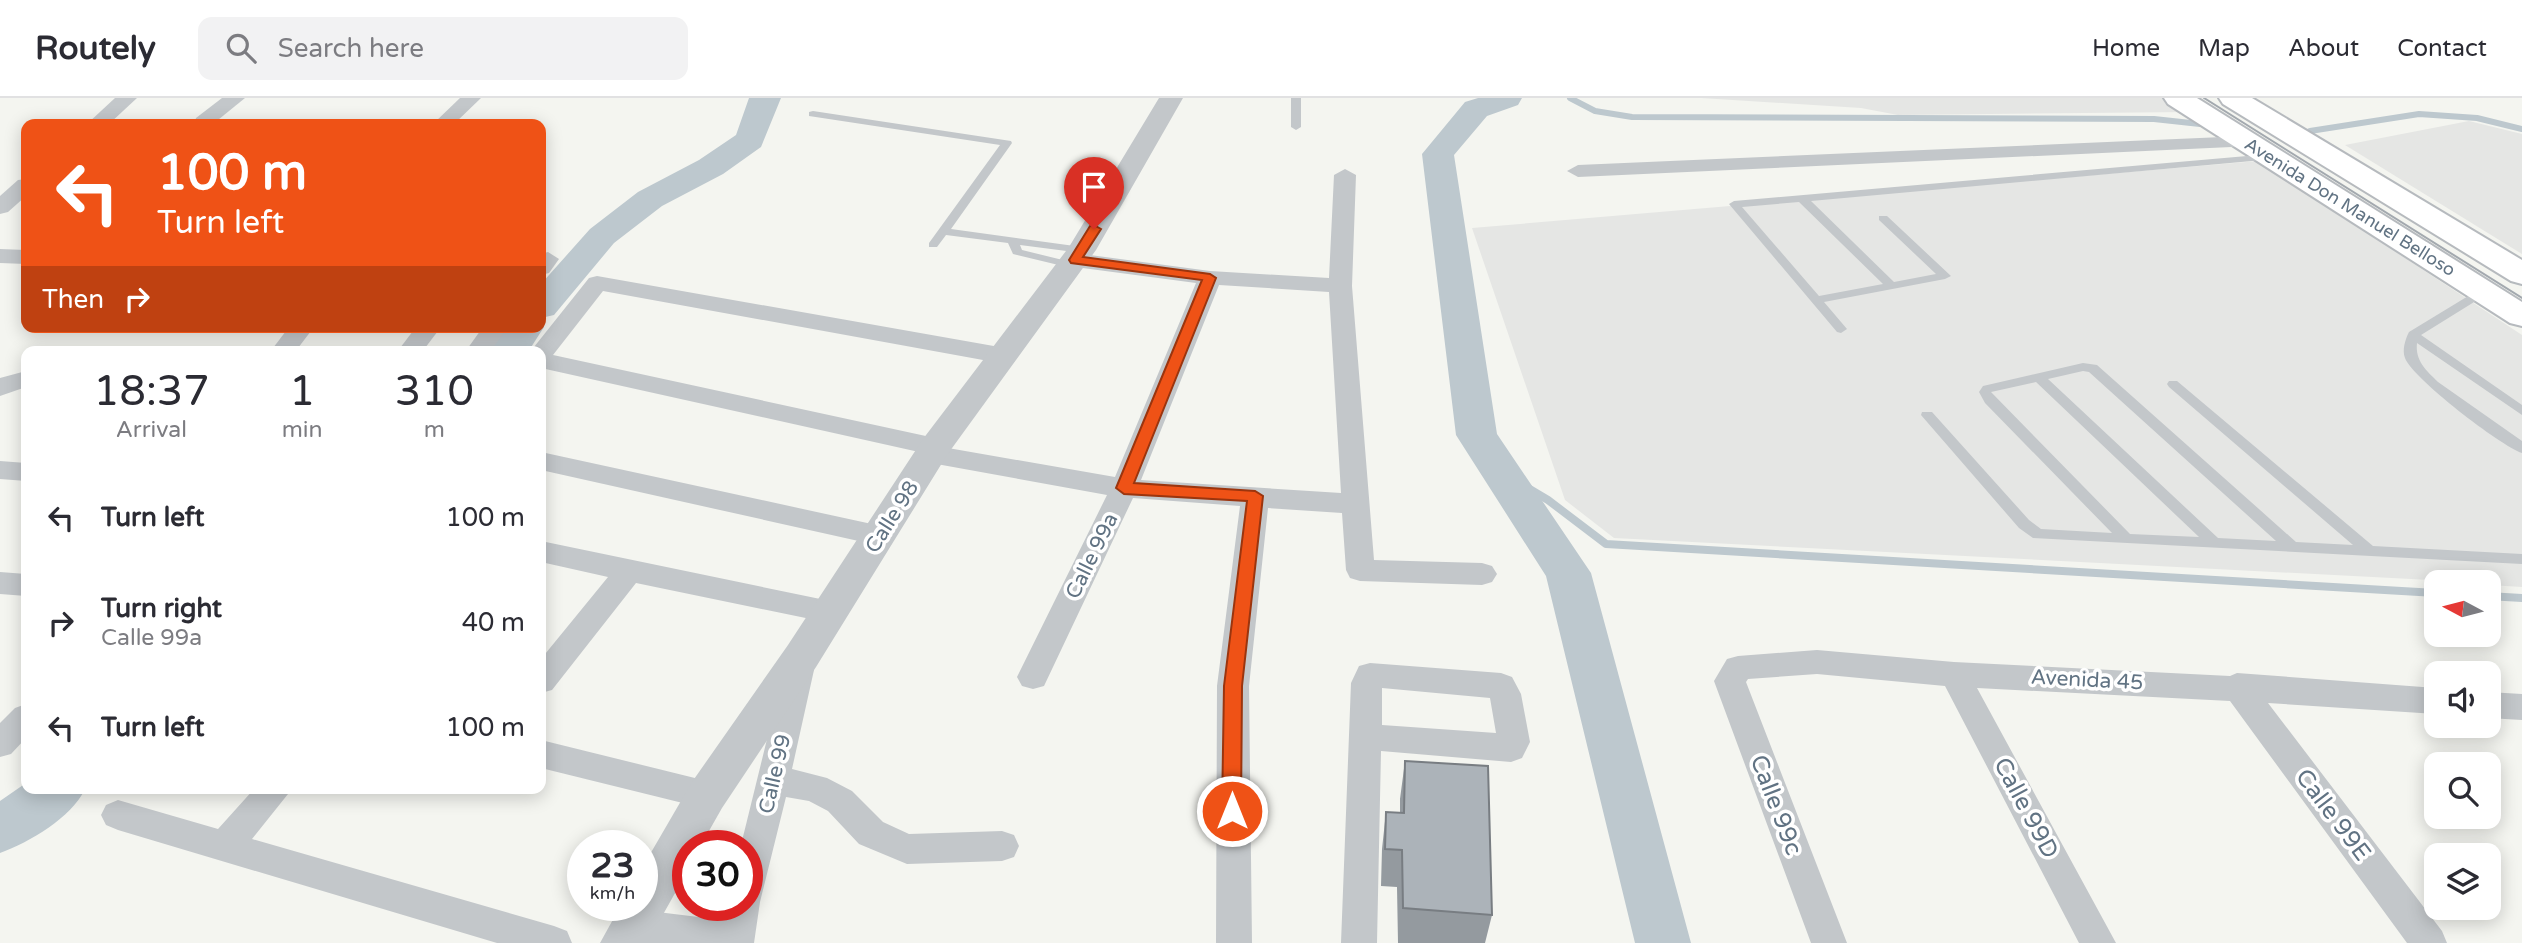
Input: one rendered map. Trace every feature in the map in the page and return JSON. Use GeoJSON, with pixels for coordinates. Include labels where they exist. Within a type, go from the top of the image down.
{"type":"FeatureCollection","features":[{"type":"Feature","properties":{"kind":"main road","name":"Avenida Don Manuel Belloso"},"geometry":{"type":"LineString","coordinates":[[2178,98],[2522,316]]}},
{"type":"Feature","properties":{"kind":"main road","name":"Avenida Don Manuel Belloso"},"geometry":{"type":"LineString","coordinates":[[2233,98],[2522,274]]}},
{"type":"Feature","properties":{"kind":"street"},"geometry":{"type":"LineString","coordinates":[[103,119],[127,98]]}},
{"type":"Feature","properties":{"kind":"street"},"geometry":{"type":"LineString","coordinates":[[208,119],[235,98]]}},
{"type":"Feature","properties":{"kind":"street"},"geometry":{"type":"LineString","coordinates":[[448,119],[471,98]]}},
{"type":"Feature","properties":{"kind":"street","name":"Calle 98"},"geometry":{"type":"LineString","coordinates":[[628,935],[707,795],[881,536],[933,450],[1076,258],[1171,98]]}},
{"type":"Feature","properties":{"kind":"street"},"geometry":{"type":"LineString","coordinates":[[1578,171],[2258,150]]}},
{"type":"Feature","properties":{"kind":"street"},"geometry":{"type":"LineString","coordinates":[[1345,175],[1340,286],[1360,570],[1482,574]]}},
{"type":"Feature","properties":{"kind":"street"},"geometry":{"type":"LineString","coordinates":[[0,207],[21,189]]}},
{"type":"Feature","properties":{"kind":"street"},"geometry":{"type":"LineString","coordinates":[[0,256],[21,257]]}},
{"type":"Feature","properties":{"kind":"street"},"geometry":{"type":"LineString","coordinates":[[1076,258],[1210,278],[1340,286]]}},
{"type":"Feature","properties":{"kind":"street","name":"Calle 99a"},"geometry":{"type":"LineString","coordinates":[[1033,677],[1124,488],[1210,278]]}},
{"type":"Feature","properties":{"kind":"street"},"geometry":{"type":"LineString","coordinates":[[546,348],[597,284],[1005,356]]}},
{"type":"Feature","properties":{"kind":"street"},"geometry":{"type":"LineString","coordinates":[[546,361],[933,450],[1124,488],[1355,504]]}},
{"type":"Feature","properties":{"kind":"street"},"geometry":{"type":"LineString","coordinates":[[0,388],[21,379]]}},
{"type":"Feature","properties":{"kind":"street"},"geometry":{"type":"LineString","coordinates":[[546,462],[881,536]]}},
{"type":"Feature","properties":{"kind":"street"},"geometry":{"type":"LineString","coordinates":[[0,470],[21,472]]}},
{"type":"Feature","properties":{"kind":"street"},"geometry":{"type":"LineString","coordinates":[[1234,943],[1233,686],[1255,496]]}},
{"type":"Feature","properties":{"kind":"street"},"geometry":{"type":"LineString","coordinates":[[546,553],[830,612]]}},
{"type":"Feature","properties":{"kind":"street"},"geometry":{"type":"LineString","coordinates":[[546,675],[631,569]]}},
{"type":"Feature","properties":{"kind":"street","name":"Calle 99"},"geometry":{"type":"LineString","coordinates":[[761,830],[802,656]]}},
{"type":"Feature","properties":{"kind":"street","name":"Avenida 45"},"geometry":{"type":"LineString","coordinates":[[1738,668],[1769,661],[1954,674],[2237,686],[2424,700]]}},
{"type":"Feature","properties":{"kind":"street","name":"Calle 99c"},"geometry":{"type":"LineString","coordinates":[[1738,668],[1730,681],[1829,943]]}},
{"type":"Feature","properties":{"kind":"street","name":"Calle 99D"},"geometry":{"type":"LineString","coordinates":[[1954,674],[2098,943]]}},
{"type":"Feature","properties":{"kind":"street"},"geometry":{"type":"LineString","coordinates":[[1359,943],[1367,683],[1370,675],[1501,686],[1514,742],[1511,748],[1367,737]]}},
{"type":"Feature","properties":{"kind":"street","name":"Calle 99E"},"geometry":{"type":"LineString","coordinates":[[2237,686],[2429,943]]}},
{"type":"Feature","properties":{"kind":"street"},"geometry":{"type":"LineString","coordinates":[[2501,706],[2522,708]]}},
{"type":"Feature","properties":{"kind":"street"},"geometry":{"type":"LineString","coordinates":[[0,744],[21,722]]}},
{"type":"Feature","properties":{"kind":"street"},"geometry":{"type":"LineString","coordinates":[[546,755],[707,795]]}},
{"type":"Feature","properties":{"kind":"street"},"geometry":{"type":"LineString","coordinates":[[773,780],[816,788],[840,800],[871,833],[907,849],[1002,846]]}},
{"type":"Feature","properties":{"kind":"street"},"geometry":{"type":"LineString","coordinates":[[224,846],[271,794]]}},
{"type":"Feature","properties":{"kind":"street"},"geometry":{"type":"LineString","coordinates":[[118,816],[554,943]]}},
{"type":"Feature","properties":{"kind":"street"},"geometry":{"type":"LineString","coordinates":[[628,935],[739,929]]}},
{"type":"Feature","properties":{"kind":"lane"},"geometry":{"type":"LineString","coordinates":[[1296,98],[1296,127]]}},
{"type":"Feature","properties":{"kind":"lane"},"geometry":{"type":"LineString","coordinates":[[813,114],[1007,143],[933,245]]}},
{"type":"Feature","properties":{"kind":"lane"},"geometry":{"type":"LineString","coordinates":[[1840,329],[1734,204],[2258,150]]}},
{"type":"Feature","properties":{"kind":"lane"},"geometry":{"type":"LineString","coordinates":[[1802,198],[1892,285]]}},
{"type":"Feature","properties":{"kind":"lane"},"geometry":{"type":"LineString","coordinates":[[1815,300],[1945,276],[1883,218]]}},
{"type":"Feature","properties":{"kind":"lane"},"geometry":{"type":"LineString","coordinates":[[944,231],[1028,242],[1076,258]]}},
{"type":"Feature","properties":{"kind":"lane"},"geometry":{"type":"LineString","coordinates":[[1013,242],[1017,252],[1025,256],[1076,258]]}},
{"type":"Feature","properties":{"kind":"lane"},"geometry":{"type":"LineString","coordinates":[[2483,291],[2413,335],[2409,344],[2411,359],[2427,378],[2522,448]]}},
{"type":"Feature","properties":{"kind":"lane"},"geometry":{"type":"LineString","coordinates":[[2413,335],[2522,411]]}},
{"type":"Feature","properties":{"kind":"lane"},"geometry":{"type":"LineString","coordinates":[[2127,539],[1985,392],[1987,388],[2088,367],[2099,371],[2292,547]]}},
{"type":"Feature","properties":{"kind":"lane"},"geometry":{"type":"LineString","coordinates":[[2038,377],[2214,543]]}},
{"type":"Feature","properties":{"kind":"lane"},"geometry":{"type":"LineString","coordinates":[[2173,384],[2369,551]]}},
{"type":"Feature","properties":{"kind":"lane"},"geometry":{"type":"LineString","coordinates":[[1927,415],[2031,530],[2047,536],[2522,559]]}},
{"type":"Feature","properties":{"kind":"shaded area"},"geometry":{"type":"Polygon","coordinates":[[[1701,98],[2167,98],[2189,112],[1898,115],[1861,108],[1701,98]]]}},
{"type":"Feature","properties":{"kind":"shaded area"},"geometry":{"type":"Polygon","coordinates":[[[2469,121],[2522,134],[2522,254],[2345,145],[2469,121]]]}},
{"type":"Feature","properties":{"kind":"shaded area"},"geometry":{"type":"Polygon","coordinates":[[[2258,161],[2522,335],[2522,587],[2501,586],[2501,570],[2424,570],[2424,580],[1614,538],[1565,500],[1472,228],[2258,161]]]}},
{"type":"Feature","properties":{"kind":"building"},"geometry":{"type":"Polygon","coordinates":[[[1405,761],[1488,766],[1492,915],[1403,908],[1402,850],[1385,849],[1386,812],[1404,813],[1405,761]]]}},
{"type":"Feature","properties":{"kind":"waterway"},"geometry":{"type":"LineString","coordinates":[[546,301],[602,236],[650,199],[711,167],[750,140],[766,98]]}},
{"type":"Feature","properties":{"kind":"waterway"},"geometry":{"type":"LineString","coordinates":[[1507,98],[1476,109],[1438,154],[1477,435],[1568,573],[1663,943]]}},
{"type":"Feature","properties":{"kind":"waterway"},"geometry":{"type":"LineString","coordinates":[[1570,98],[1595,111],[1632,117],[2154,119],[2200,124]]}},
{"type":"Feature","properties":{"kind":"waterway"},"geometry":{"type":"LineString","coordinates":[[2310,131],[2419,114],[2477,118],[2522,129]]}},
{"type":"Feature","properties":{"kind":"waterway"},"geometry":{"type":"LineString","coordinates":[[512,346],[521,333]]}},
{"type":"Feature","properties":{"kind":"waterway"},"geometry":{"type":"LineString","coordinates":[[1501,472],[1548,500],[1606,544],[2424,592]]}},
{"type":"Feature","properties":{"kind":"waterway"},"geometry":{"type":"LineString","coordinates":[[2501,597],[2522,598]]}},
{"type":"Feature","properties":{"kind":"waterway"},"geometry":{"type":"LineString","coordinates":[[0,830],[52,794]]}},
{"type":"Feature","properties":{"kind":"tram line"},"geometry":{"type":"LineString","coordinates":[[2204,98],[2522,298]]}},
{"type":"Feature","properties":{"kind":"route"},"geometry":{"type":"LineString","coordinates":[[1094,229],[1075,260],[1210,278],[1124,488],[1255,496],[1233,686],[1232,811]]}}]}
